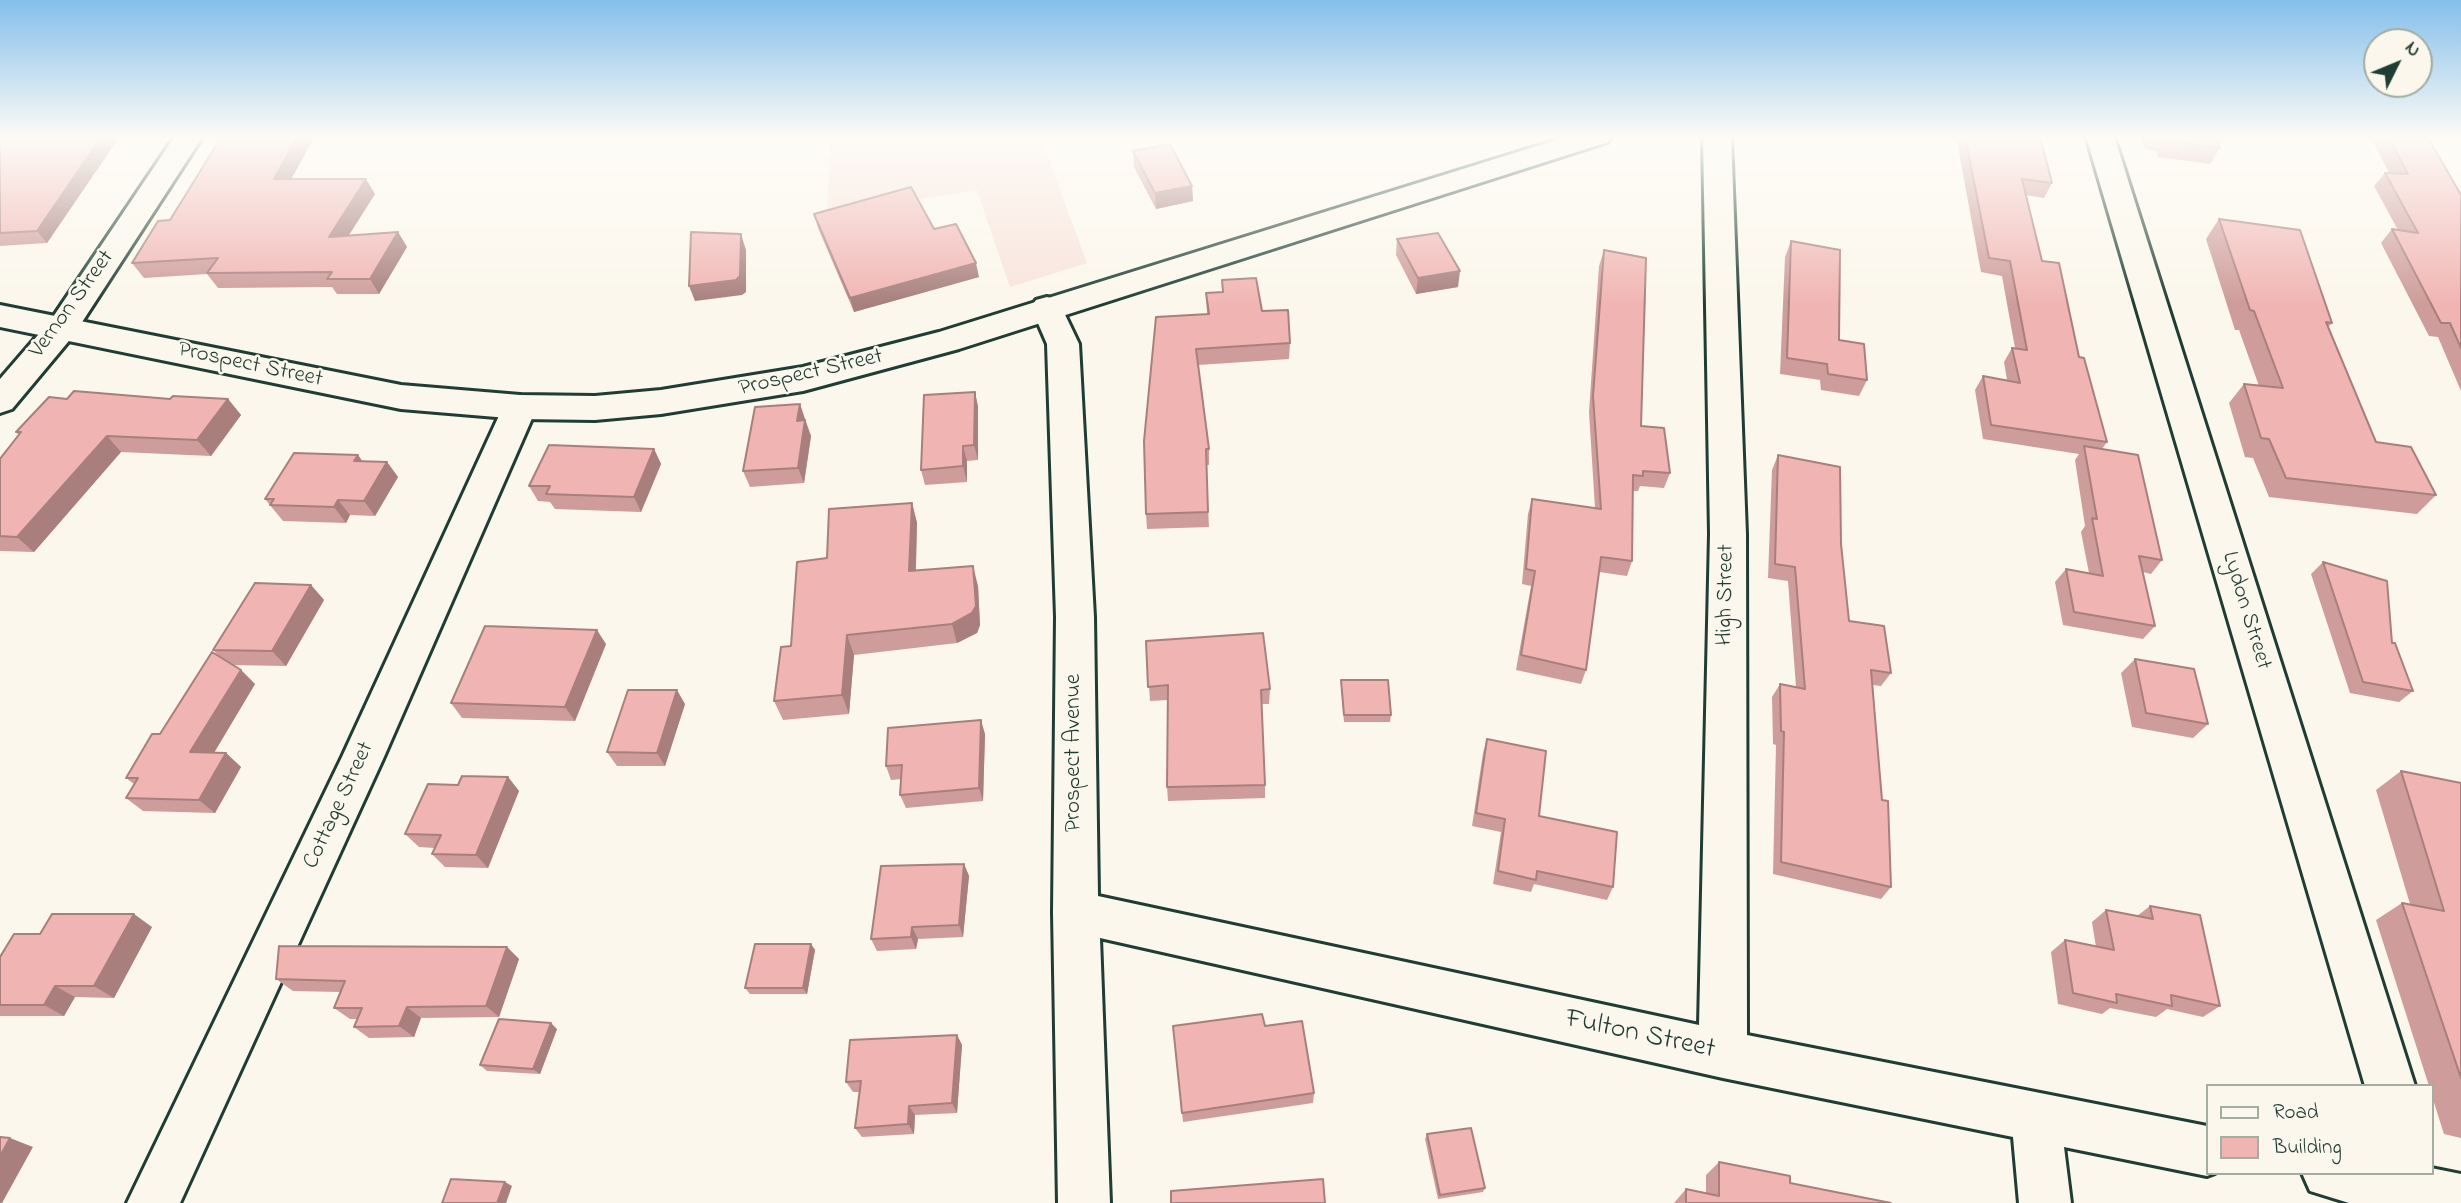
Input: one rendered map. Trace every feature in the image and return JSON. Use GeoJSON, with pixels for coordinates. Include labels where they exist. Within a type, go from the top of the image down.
{"type":"FeatureCollection","features":[{"type":"Feature","properties":{"kind":"street","name":"Vernon Street"},"geometry":{"type":"LineString","coordinates":[[0,401],[62,328],[151,192]]}},
{"type":"Feature","properties":{"kind":"street","name":"Prospect Street"},"geometry":{"type":"LineString","coordinates":[[0,316],[401,397],[520,407],[595,408],[661,402],[803,379],[947,341],[1046,307],[1417,192]]}},
{"type":"Feature","properties":{"kind":"street","name":"High Street"},"geometry":{"type":"LineString","coordinates":[[1719,192],[1728,534],[1723,1054]]}},
{"type":"Feature","properties":{"kind":"street","name":"Lydon Street"},"geometry":{"type":"LineString","coordinates":[[2118,192],[2389,1084]]}},
{"type":"Feature","properties":{"kind":"street","name":"Prospect Avenue"},"geometry":{"type":"LineString","coordinates":[[1046,307],[1063,344],[1075,617],[1076,912],[1084,1203]]}},
{"type":"Feature","properties":{"kind":"street","name":"Cottage Street"},"geometry":{"type":"LineString","coordinates":[[153,1203],[362,759],[520,407]]}},
{"type":"Feature","properties":{"kind":"street","name":"Fulton Street"},"geometry":{"type":"LineString","coordinates":[[1076,912],[1723,1054],[2206,1151]]}},
{"type":"Feature","properties":{"kind":"street"},"geometry":{"type":"LineString","coordinates":[[2036,1118],[2045,1203]]}},
{"type":"Feature","properties":{"kind":"street"},"geometry":{"type":"LineString","coordinates":[[2342,1175],[2434,1188]]}},
{"type":"Feature","properties":{"kind":"shaded area"},"geometry":{"type":"Polygon","coordinates":[[[828,192],[964,192],[827,214],[828,192]]]}},
{"type":"Feature","properties":{"kind":"shaded area"},"geometry":{"type":"Polygon","coordinates":[[[978,192],[1061,192],[1087,263],[1010,287],[978,192]]]}},
{"type":"Feature","properties":{"kind":"building"},"geometry":{"type":"Polygon","coordinates":[[[0,192],[64,192],[37,231],[0,233],[0,192]]]}},
{"type":"Feature","properties":{"kind":"building"},"geometry":{"type":"Polygon","coordinates":[[[187,192],[358,192],[329,237],[398,232],[370,279],[327,279],[332,272],[207,273],[218,258],[132,263],[158,221],[170,220],[187,192]]]}},
{"type":"Feature","properties":{"kind":"building"},"geometry":{"type":"Polygon","coordinates":[[[893,192],[914,192],[934,229],[956,224],[976,263],[850,298],[814,214],[893,192]]]}},
{"type":"Feature","properties":{"kind":"building"},"geometry":{"type":"Polygon","coordinates":[[[1976,192],[2025,192],[2042,261],[2059,263],[2079,357],[2084,358],[2107,442],[1991,425],[1983,376],[2020,383],[2012,348],[2027,350],[2010,261],[1989,258],[1976,192]]]}},
{"type":"Feature","properties":{"kind":"building"},"geometry":{"type":"Polygon","coordinates":[[[2396,192],[2459,192],[2461,348],[2450,323],[2441,323],[2392,229],[2418,233],[2396,192]]]}},
{"type":"Feature","properties":{"kind":"building"},"geometry":{"type":"Polygon","coordinates":[[[2219,219],[2300,230],[2332,323],[2326,322],[2376,442],[2411,447],[2436,495],[2286,478],[2269,439],[2261,438],[2244,384],[2283,388],[2254,311],[2250,310],[2219,219]]]}},
{"type":"Feature","properties":{"kind":"building"},"geometry":{"type":"Polygon","coordinates":[[[691,232],[741,234],[740,276],[736,280],[689,286],[691,232]]]}},
{"type":"Feature","properties":{"kind":"building"},"geometry":{"type":"Polygon","coordinates":[[[1438,233],[1460,271],[1418,278],[1397,239],[1438,233]]]}},
{"type":"Feature","properties":{"kind":"building"},"geometry":{"type":"Polygon","coordinates":[[[1791,241],[1840,250],[1839,340],[1864,344],[1867,380],[1828,374],[1827,364],[1787,358],[1791,241]]]}},
{"type":"Feature","properties":{"kind":"building"},"geometry":{"type":"Polygon","coordinates":[[[1604,250],[1646,258],[1641,426],[1664,428],[1670,473],[1643,471],[1643,476],[1633,475],[1632,561],[1601,557],[1586,670],[1521,655],[1535,571],[1526,569],[1532,499],[1601,509],[1593,396],[1604,250]]]}},
{"type":"Feature","properties":{"kind":"building"},"geometry":{"type":"Polygon","coordinates":[[[1256,278],[1262,311],[1288,310],[1290,343],[1196,349],[1209,449],[1206,449],[1208,512],[1146,514],[1144,441],[1156,317],[1209,314],[1206,293],[1223,292],[1222,280],[1256,278]]]}},
{"type":"Feature","properties":{"kind":"building"},"geometry":{"type":"Polygon","coordinates":[[[74,391],[170,399],[173,396],[228,399],[197,440],[107,436],[17,537],[0,536],[0,459],[21,432],[16,432],[49,397],[67,399],[74,391]]]}},
{"type":"Feature","properties":{"kind":"building"},"geometry":{"type":"Polygon","coordinates":[[[975,392],[974,445],[963,446],[963,466],[921,470],[924,395],[975,392]]]}},
{"type":"Feature","properties":{"kind":"building"},"geometry":{"type":"Polygon","coordinates":[[[800,404],[797,421],[805,420],[798,468],[743,471],[755,407],[800,404]]]}},
{"type":"Feature","properties":{"kind":"building"},"geometry":{"type":"Polygon","coordinates":[[[549,445],[654,449],[634,497],[546,494],[550,486],[529,486],[549,445]]]}},
{"type":"Feature","properties":{"kind":"building"},"geometry":{"type":"Polygon","coordinates":[[[2084,446],[2138,455],[2162,560],[2139,556],[2155,626],[2074,612],[2066,569],[2103,576],[2092,518],[2097,519],[2084,446]]]}},
{"type":"Feature","properties":{"kind":"building"},"geometry":{"type":"Polygon","coordinates":[[[294,453],[358,455],[354,461],[387,462],[364,501],[338,500],[334,507],[270,505],[274,499],[265,499],[294,453]]]}},
{"type":"Feature","properties":{"kind":"building"},"geometry":{"type":"Polygon","coordinates":[[[1778,455],[1840,467],[1841,544],[1849,621],[1884,626],[1891,673],[1871,670],[1882,800],[1888,801],[1891,887],[1781,862],[1784,732],[1781,731],[1780,684],[1805,689],[1795,567],[1775,564],[1778,455]]]}},
{"type":"Feature","properties":{"kind":"building"},"geometry":{"type":"Polygon","coordinates":[[[912,503],[909,571],[973,566],[976,606],[972,613],[952,624],[847,635],[842,695],[774,701],[781,647],[791,646],[797,562],[827,558],[829,509],[912,503]]]}},
{"type":"Feature","properties":{"kind":"building"},"geometry":{"type":"Polygon","coordinates":[[[2323,562],[2387,581],[2392,643],[2395,643],[2413,691],[2363,682],[2323,562]]]}},
{"type":"Feature","properties":{"kind":"building"},"geometry":{"type":"Polygon","coordinates":[[[255,583],[311,585],[272,651],[213,650],[255,583]]]}},
{"type":"Feature","properties":{"kind":"building"},"geometry":{"type":"Polygon","coordinates":[[[485,626],[597,630],[565,707],[451,703],[485,626]]]}},
{"type":"Feature","properties":{"kind":"building"},"geometry":{"type":"Polygon","coordinates":[[[1263,633],[1270,689],[1261,690],[1265,785],[1167,787],[1168,685],[1148,687],[1146,641],[1263,633]]]}},
{"type":"Feature","properties":{"kind":"building"},"geometry":{"type":"Polygon","coordinates":[[[212,652],[241,670],[190,752],[226,753],[199,800],[126,798],[138,778],[126,778],[152,734],[160,734],[212,652]]]}},
{"type":"Feature","properties":{"kind":"building"},"geometry":{"type":"Polygon","coordinates":[[[2135,659],[2194,669],[2208,724],[2146,713],[2135,659]]]}},
{"type":"Feature","properties":{"kind":"building"},"geometry":{"type":"Polygon","coordinates":[[[1341,680],[1388,680],[1391,715],[1344,715],[1341,680]]]}},
{"type":"Feature","properties":{"kind":"building"},"geometry":{"type":"Polygon","coordinates":[[[628,690],[677,690],[657,753],[607,752],[628,690]]]}},
{"type":"Feature","properties":{"kind":"building"},"geometry":{"type":"Polygon","coordinates":[[[981,720],[979,788],[900,795],[902,765],[886,766],[888,728],[981,720]]]}},
{"type":"Feature","properties":{"kind":"building"},"geometry":{"type":"Polygon","coordinates":[[[1487,739],[1546,751],[1539,816],[1617,832],[1613,887],[1537,871],[1536,880],[1498,871],[1505,819],[1476,813],[1487,739]]]}},
{"type":"Feature","properties":{"kind":"building"},"geometry":{"type":"Polygon","coordinates":[[[2401,771],[2461,783],[2461,1078],[2402,903],[2444,911],[2401,771]]]}},
{"type":"Feature","properties":{"kind":"building"},"geometry":{"type":"Polygon","coordinates":[[[462,776],[508,777],[476,855],[432,854],[441,835],[405,834],[428,784],[458,785],[462,776]]]}},
{"type":"Feature","properties":{"kind":"building"},"geometry":{"type":"Polygon","coordinates":[[[964,864],[959,925],[912,927],[911,937],[871,939],[881,866],[964,864]]]}},
{"type":"Feature","properties":{"kind":"building"},"geometry":{"type":"Polygon","coordinates":[[[2150,906],[2200,915],[2220,1006],[2171,995],[2172,1006],[2116,994],[2117,1003],[2073,993],[2065,940],[2114,950],[2106,910],[2153,919],[2150,906]]]}},
{"type":"Feature","properties":{"kind":"building"},"geometry":{"type":"Polygon","coordinates":[[[52,914],[134,914],[94,986],[55,986],[44,1005],[0,1005],[0,957],[14,934],[40,934],[52,914]]]}},
{"type":"Feature","properties":{"kind":"building"},"geometry":{"type":"Polygon","coordinates":[[[755,944],[811,944],[803,988],[745,988],[755,944]]]}},
{"type":"Feature","properties":{"kind":"building"},"geometry":{"type":"Polygon","coordinates":[[[279,946],[507,947],[486,1006],[407,1007],[399,1026],[354,1027],[362,1008],[334,1008],[345,981],[276,979],[279,946]]]}},
{"type":"Feature","properties":{"kind":"building"},"geometry":{"type":"Polygon","coordinates":[[[1262,1014],[1265,1026],[1302,1021],[1314,1093],[1182,1113],[1173,1026],[1262,1014]]]}},
{"type":"Feature","properties":{"kind":"building"},"geometry":{"type":"Polygon","coordinates":[[[499,1019],[551,1023],[533,1069],[480,1065],[499,1019]]]}},
{"type":"Feature","properties":{"kind":"building"},"geometry":{"type":"Polygon","coordinates":[[[957,1035],[952,1103],[909,1106],[908,1124],[855,1128],[861,1081],[846,1082],[850,1040],[957,1035]]]}},
{"type":"Feature","properties":{"kind":"building"},"geometry":{"type":"Polygon","coordinates":[[[1471,1128],[1485,1188],[1440,1195],[1427,1134],[1471,1128]]]}},
{"type":"Feature","properties":{"kind":"building"},"geometry":{"type":"Polygon","coordinates":[[[0,1137],[10,1138],[0,1156],[0,1137]]]}},
{"type":"Feature","properties":{"kind":"building"},"geometry":{"type":"Polygon","coordinates":[[[1719,1162],[1790,1176],[1790,1183],[1891,1203],[1686,1203],[1686,1189],[1719,1196],[1719,1162]]]}},
{"type":"Feature","properties":{"kind":"building"},"geometry":{"type":"Polygon","coordinates":[[[451,1179],[505,1182],[497,1203],[442,1203],[451,1179]]]}},
{"type":"Feature","properties":{"kind":"building"},"geometry":{"type":"Polygon","coordinates":[[[1323,1179],[1325,1203],[1171,1203],[1171,1191],[1323,1179]]]}}]}
